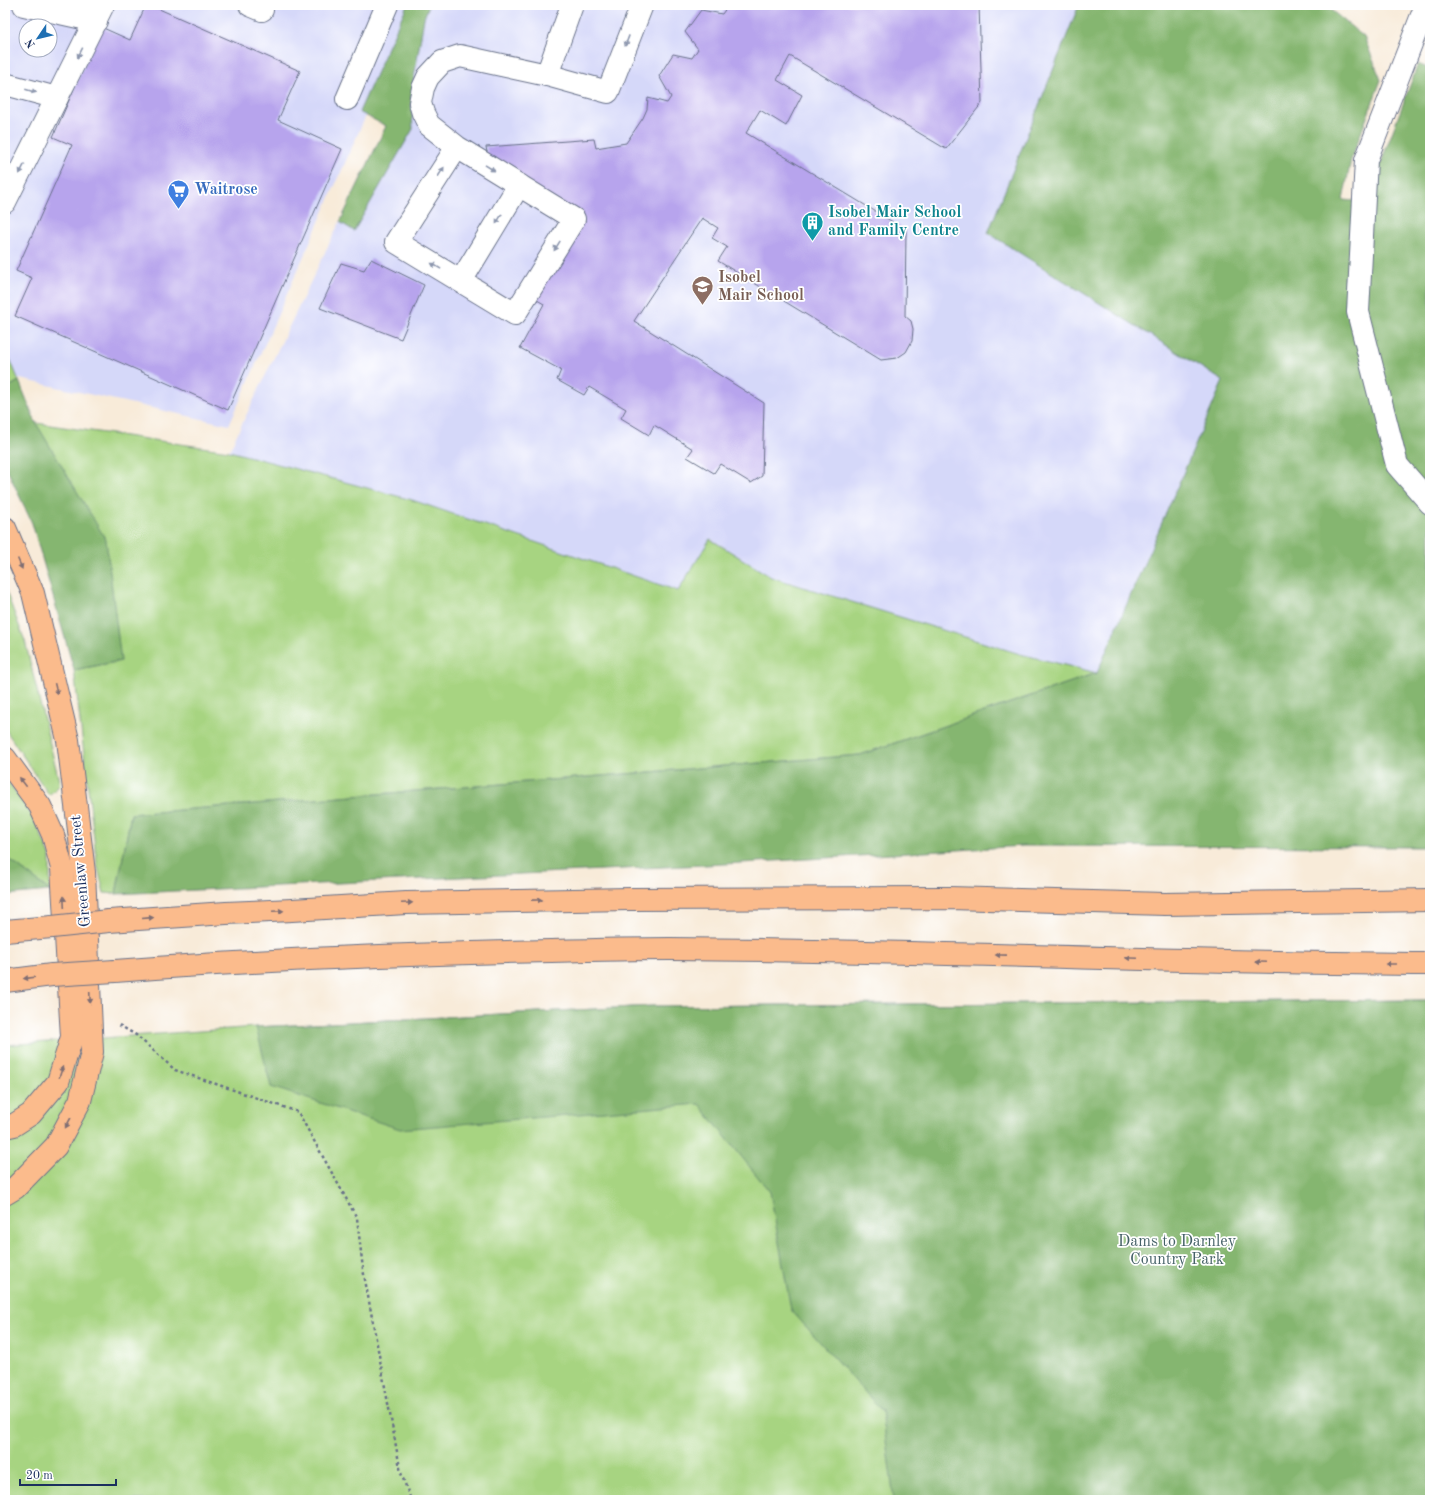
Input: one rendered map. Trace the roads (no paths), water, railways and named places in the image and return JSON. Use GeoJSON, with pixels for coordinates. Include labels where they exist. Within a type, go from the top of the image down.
{"type":"FeatureCollection","features":[{"type":"Feature","properties":{"kind":"main road","name":"Greenlaw Street"},"geometry":{"type":"LineString","coordinates":[[5,528],[33,594],[68,740],[84,872],[92,1052],[80,1101],[56,1146],[15,1188],[5,1194]]}},
{"type":"Feature","properties":{"kind":"main road","name":"Greenlaw Street"},"geometry":{"type":"LineString","coordinates":[[5,758],[40,806],[53,835],[62,868],[72,1037],[58,1082],[31,1114],[14,1125],[5,1127]]}},
{"type":"Feature","properties":{"kind":"main road"},"geometry":{"type":"LineString","coordinates":[[5,931],[226,912],[292,910],[406,902],[622,899],[949,898],[1165,904],[1430,900]]}},
{"type":"Feature","properties":{"kind":"main road"},"geometry":{"type":"LineString","coordinates":[[5,981],[52,975],[218,963],[490,952],[666,949],[810,950],[1067,956],[1303,964],[1430,964]]}},
{"type":"Feature","properties":{"kind":"street"},"geometry":{"type":"LineString","coordinates":[[5,202],[99,13],[24,5]]}},
{"type":"Feature","properties":{"kind":"street"},"geometry":{"type":"LineString","coordinates":[[347,99],[387,5]]}},
{"type":"Feature","properties":{"kind":"street"},"geometry":{"type":"LineString","coordinates":[[547,75],[572,5]]}},
{"type":"Feature","properties":{"kind":"street"},"geometry":{"type":"LineString","coordinates":[[457,147],[396,242],[515,314],[574,219],[457,147],[429,124],[420,103],[423,88],[428,76],[442,62],[460,56],[547,75],[608,92],[642,5]]}},
{"type":"Feature","properties":{"kind":"street"},"geometry":{"type":"LineString","coordinates":[[1426,5],[1366,160],[1358,312],[1397,465],[1430,503]]}},
{"type":"Feature","properties":{"kind":"street"},"geometry":{"type":"LineString","coordinates":[[5,84],[57,98]]}},
{"type":"Feature","properties":{"kind":"street"},"geometry":{"type":"LineString","coordinates":[[460,281],[519,185]]}},
{"type":"Feature","properties":{"kind":"place","name":"Waitrose"},"geometry":{"type":"Point","coordinates":[179,210]}},
{"type":"Feature","properties":{"kind":"place","name":"Isobel Mair School and Family Centre"},"geometry":{"type":"Point","coordinates":[812,242]}},
{"type":"Feature","properties":{"kind":"place","name":"Isobel Mair School"},"geometry":{"type":"Point","coordinates":[702,306]}},
{"type":"Feature","properties":{"kind":"park label","name":"Dams to Darnley Country Park"},"geometry":{"type":"Point","coordinates":[1177,1251]}}]}
